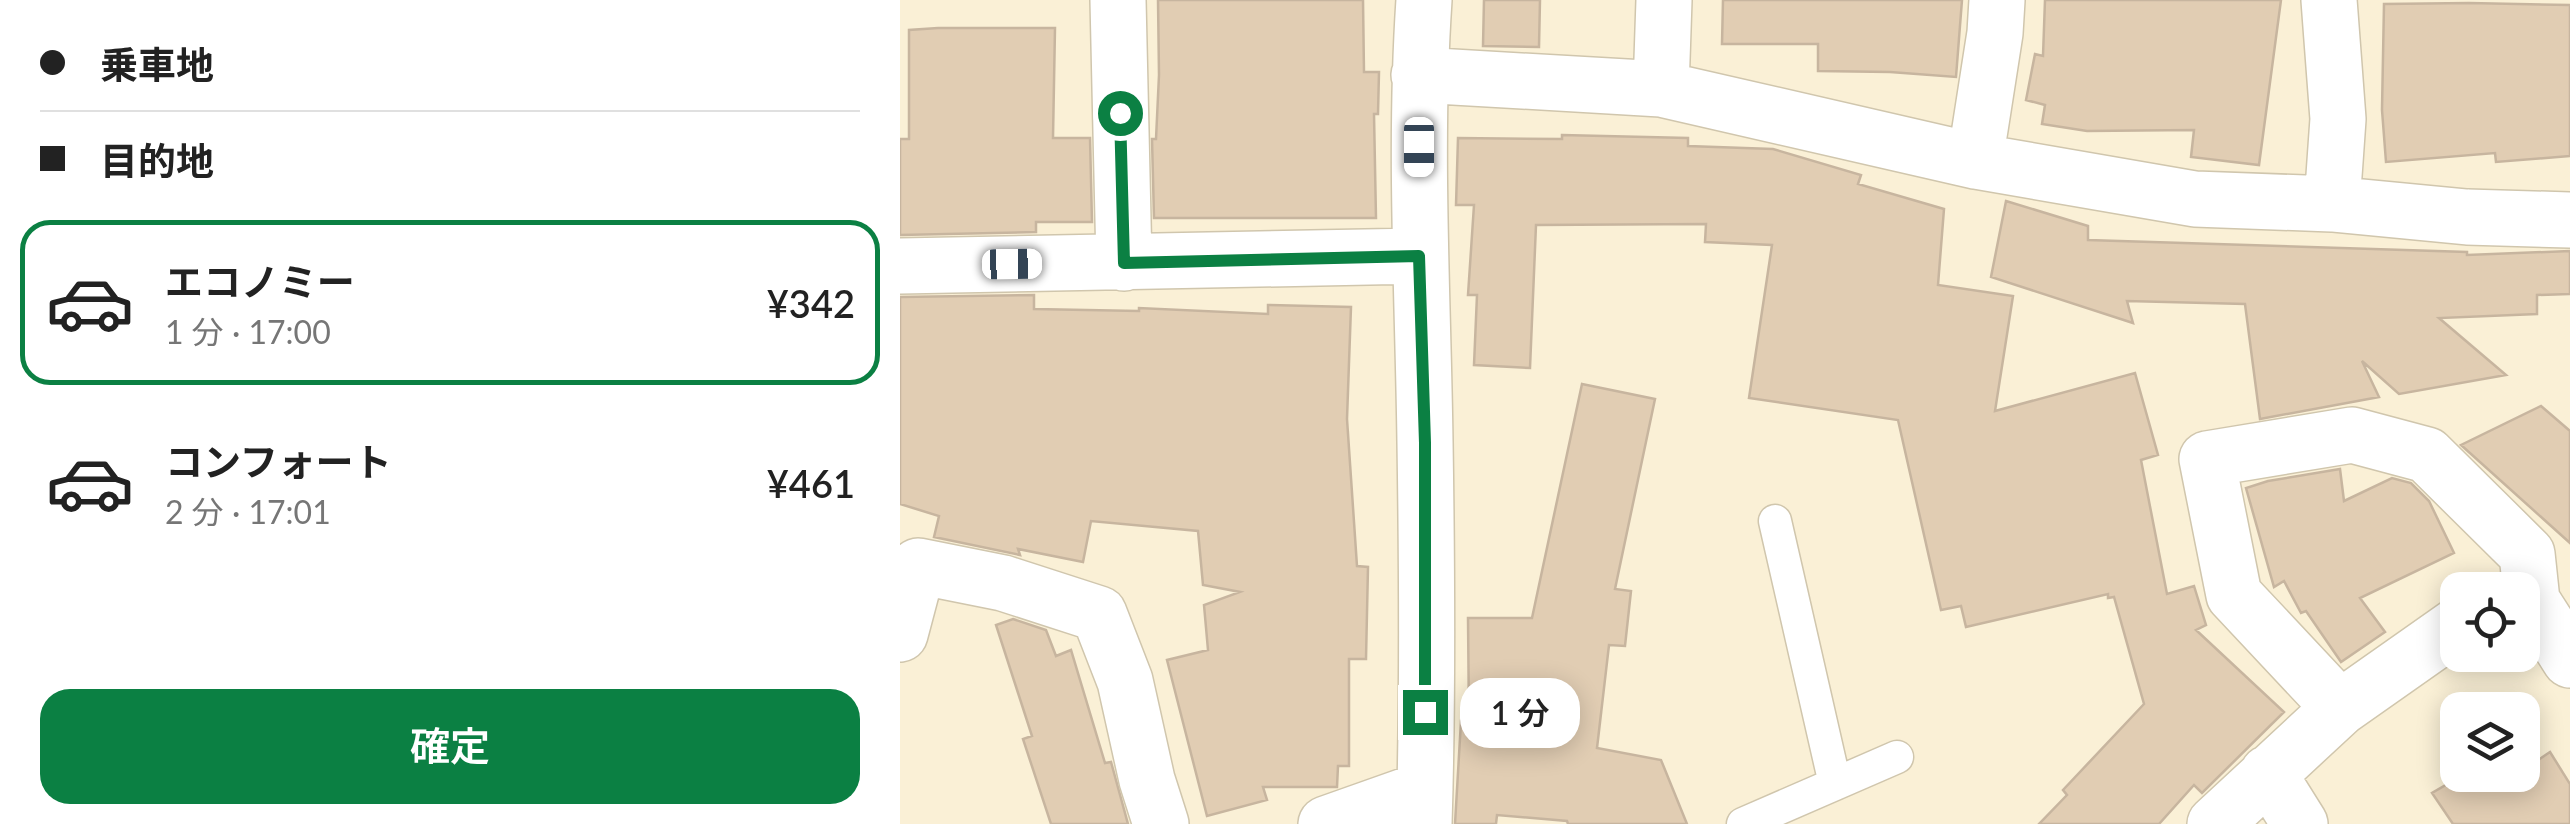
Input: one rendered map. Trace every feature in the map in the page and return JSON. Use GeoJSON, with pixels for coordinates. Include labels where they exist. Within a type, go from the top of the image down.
{"type":"FeatureCollection","features":[{"type":"Feature","properties":{"kind":"street"},"geometry":{"type":"LineString","coordinates":[[1118,0],[1124,263]]}},
{"type":"Feature","properties":{"kind":"street"},"geometry":{"type":"LineString","coordinates":[[1326,824],[1424,807],[1425,443],[1419,74],[1424,0]]}},
{"type":"Feature","properties":{"kind":"street"},"geometry":{"type":"LineString","coordinates":[[1661,89],[1664,0]]}},
{"type":"Feature","properties":{"kind":"street"},"geometry":{"type":"LineString","coordinates":[[1975,160],[1997,0]]}},
{"type":"Feature","properties":{"kind":"street"},"geometry":{"type":"LineString","coordinates":[[2329,0],[2338,120],[2332,204]]}},
{"type":"Feature","properties":{"kind":"street"},"geometry":{"type":"LineString","coordinates":[[1419,74],[1661,89],[1975,160],[2196,199],[2570,220]]}},
{"type":"Feature","properties":{"kind":"street"},"geometry":{"type":"LineString","coordinates":[[900,266],[1419,256]]}},
{"type":"Feature","properties":{"kind":"street"},"geometry":{"type":"LineString","coordinates":[[2340,708],[2234,594],[2207,459],[2352,435],[2427,455],[2527,554],[2542,599],[2570,660]]}},
{"type":"Feature","properties":{"kind":"street"},"geometry":{"type":"LineString","coordinates":[[900,634],[918,566],[1003,583],[1099,614],[1126,681],[1160,824]]}},
{"type":"Feature","properties":{"kind":"street"},"geometry":{"type":"LineString","coordinates":[[2216,824],[2340,708],[2440,638]]}},
{"type":"Feature","properties":{"kind":"street"},"geometry":{"type":"LineString","coordinates":[[2268,772],[2300,824]]}},
{"type":"Feature","properties":{"kind":"lane"},"geometry":{"type":"LineString","coordinates":[[1775,521],[1835,784]]}},
{"type":"Feature","properties":{"kind":"lane"},"geometry":{"type":"LineString","coordinates":[[1742,824],[1897,757]]}},
{"type":"Feature","properties":{"kind":"building"},"geometry":{"type":"Polygon","coordinates":[[[1158,0],[1363,0],[1364,72],[1379,72],[1378,114],[1374,114],[1376,218],[1154,218],[1152,139],[1156,139],[1159,75],[1158,0]]]}},
{"type":"Feature","properties":{"kind":"building"},"geometry":{"type":"Polygon","coordinates":[[[1484,0],[1540,0],[1539,47],[1483,46],[1484,0]]]}},
{"type":"Feature","properties":{"kind":"building"},"geometry":{"type":"Polygon","coordinates":[[[1723,0],[1962,0],[1956,77],[1818,71],[1818,44],[1722,44],[1723,0]]]}},
{"type":"Feature","properties":{"kind":"building"},"geometry":{"type":"Polygon","coordinates":[[[2045,0],[2281,0],[2259,165],[2191,157],[2194,130],[2087,131],[2042,124],[2045,105],[2026,100],[2035,54],[2043,56],[2045,0]]]}},
{"type":"Feature","properties":{"kind":"building"},"geometry":{"type":"Polygon","coordinates":[[[2384,4],[2570,5],[2570,156],[2496,162],[2495,153],[2386,162],[2382,110],[2384,4]]]}},
{"type":"Feature","properties":{"kind":"building"},"geometry":{"type":"Polygon","coordinates":[[[1055,28],[1053,138],[1090,138],[1092,222],[1036,222],[1036,232],[900,235],[900,139],[909,139],[909,30],[1055,28]]]}},
{"type":"Feature","properties":{"kind":"building"},"geometry":{"type":"Polygon","coordinates":[[[1562,135],[1688,138],[1688,146],[1773,149],[1861,175],[1858,184],[1944,209],[1938,285],[2013,296],[1995,411],[2135,373],[2158,455],[2141,460],[2167,594],[2194,586],[2206,625],[2196,630],[2284,712],[2202,793],[2194,785],[2159,824],[2039,824],[2067,795],[2063,790],[2144,704],[2114,597],[2108,598],[2108,594],[1966,627],[1961,606],[1941,610],[1898,420],[1749,398],[1772,245],[1705,242],[1706,224],[1536,225],[1530,368],[1474,365],[1477,295],[1468,295],[1474,205],[1456,205],[1458,138],[1562,139],[1562,135]]]}},
{"type":"Feature","properties":{"kind":"building"},"geometry":{"type":"Polygon","coordinates":[[[2006,201],[2088,226],[2088,240],[2467,255],[2570,251],[2570,294],[2537,295],[2537,314],[2439,318],[2506,375],[2399,394],[2362,361],[2379,397],[2260,419],[2245,304],[2127,301],[2133,323],[1991,277],[2006,201]]]}},
{"type":"Feature","properties":{"kind":"building"},"geometry":{"type":"Polygon","coordinates":[[[1034,295],[1034,309],[1139,308],[1268,314],[1268,305],[1351,307],[1347,419],[1357,566],[1368,567],[1366,659],[1349,659],[1349,766],[1338,766],[1337,787],[1263,787],[1267,800],[1207,816],[1167,660],[1208,650],[1204,605],[1240,592],[1203,585],[1198,531],[1091,521],[1083,562],[1018,549],[1020,555],[934,537],[939,516],[900,504],[900,297],[1034,295]]]}},
{"type":"Feature","properties":{"kind":"building"},"geometry":{"type":"Polygon","coordinates":[[[1582,384],[1655,399],[1615,589],[1631,591],[1625,646],[1609,645],[1597,748],[1661,760],[1687,824],[1568,824],[1497,815],[1496,824],[1455,824],[1461,721],[1469,722],[1468,618],[1532,618],[1582,384]]]}},
{"type":"Feature","properties":{"kind":"building"},"geometry":{"type":"Polygon","coordinates":[[[2541,406],[2570,431],[2570,543],[2461,445],[2541,406]]]}},
{"type":"Feature","properties":{"kind":"building"},"geometry":{"type":"Polygon","coordinates":[[[2340,469],[2344,501],[2392,478],[2411,483],[2429,501],[2454,553],[2360,598],[2385,632],[2341,662],[2306,611],[2301,613],[2284,581],[2274,587],[2246,488],[2340,469]]]}},
{"type":"Feature","properties":{"kind":"building"},"geometry":{"type":"Polygon","coordinates":[[[1013,619],[1046,630],[1056,656],[1071,650],[1105,763],[1111,762],[1128,824],[1051,824],[1023,739],[1032,736],[996,625],[1013,619]]]}},
{"type":"Feature","properties":{"kind":"building"},"geometry":{"type":"Polygon","coordinates":[[[2550,752],[2570,784],[2570,824],[2453,824],[2432,793],[2440,788],[2440,792],[2540,792],[2540,759],[2550,752]]]}},
{"type":"Feature","properties":{"kind":"route"},"geometry":{"type":"LineString","coordinates":[[1120,113],[1124,263],[1419,256],[1425,443],[1425,712]]}}]}
